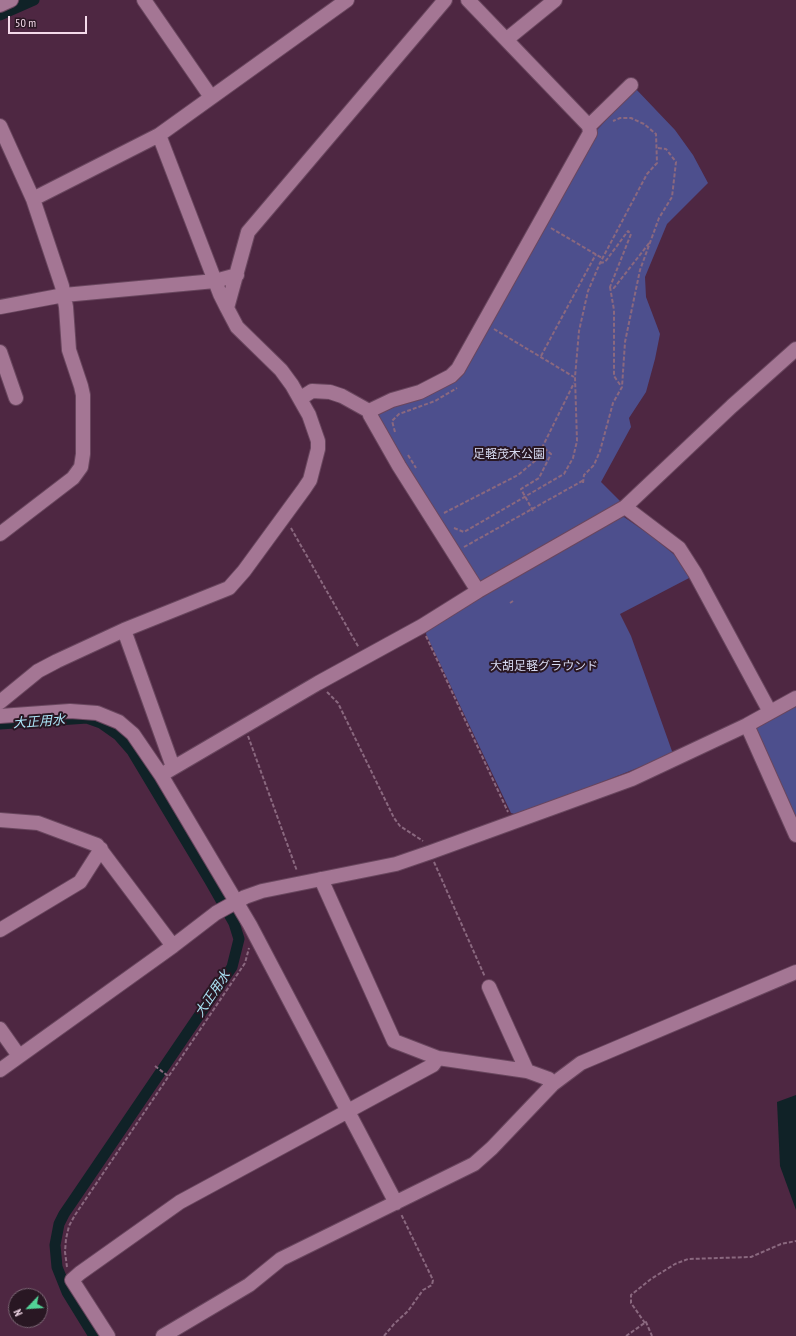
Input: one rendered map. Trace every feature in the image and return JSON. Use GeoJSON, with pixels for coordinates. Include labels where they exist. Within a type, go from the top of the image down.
{"type":"FeatureCollection","features":[{"type":"Feature","properties":{"kind":"street"},"geometry":{"type":"LineString","coordinates":[[0,5],[11,0]]}},
{"type":"Feature","properties":{"kind":"street"},"geometry":{"type":"LineString","coordinates":[[144,0],[212,97]]}},
{"type":"Feature","properties":{"kind":"street"},"geometry":{"type":"LineString","coordinates":[[33,199],[159,135],[347,0]]}},
{"type":"Feature","properties":{"kind":"street"},"geometry":{"type":"LineString","coordinates":[[228,308],[248,232],[445,0]]}},
{"type":"Feature","properties":{"kind":"street"},"geometry":{"type":"LineString","coordinates":[[369,411],[392,400],[420,392],[451,376],[458,369],[590,133],[589,126],[468,0]]}},
{"type":"Feature","properties":{"kind":"street"},"geometry":{"type":"LineString","coordinates":[[507,39],[555,0]]}},
{"type":"Feature","properties":{"kind":"street"},"geometry":{"type":"LineString","coordinates":[[589,126],[631,85]]}},
{"type":"Feature","properties":{"kind":"street"},"geometry":{"type":"LineString","coordinates":[[0,126],[33,199],[64,295],[69,350],[81,386],[82,395],[82,462],[78,472],[66,485],[0,534]]}},
{"type":"Feature","properties":{"kind":"street"},"geometry":{"type":"LineString","coordinates":[[0,702],[38,671],[124,630],[229,588],[244,571],[310,480],[317,458],[318,441],[300,398],[280,370],[237,327],[215,281],[159,135]]}},
{"type":"Feature","properties":{"kind":"street"},"geometry":{"type":"LineString","coordinates":[[0,307],[64,295],[215,281],[237,275]]}},
{"type":"Feature","properties":{"kind":"street"},"geometry":{"type":"LineString","coordinates":[[160,775],[318,683],[422,626],[457,610],[478,591],[625,506],[732,406],[796,349]]}},
{"type":"Feature","properties":{"kind":"street"},"geometry":{"type":"LineString","coordinates":[[0,352],[16,398]]}},
{"type":"Feature","properties":{"kind":"street"},"geometry":{"type":"LineString","coordinates":[[300,398],[312,391],[330,392],[342,396],[369,411],[399,466],[478,591]]}},
{"type":"Feature","properties":{"kind":"street"},"geometry":{"type":"LineString","coordinates":[[625,506],[679,548],[695,573],[770,712]]}},
{"type":"Feature","properties":{"kind":"street"},"geometry":{"type":"LineString","coordinates":[[124,630],[173,767]]}},
{"type":"Feature","properties":{"kind":"street"},"geometry":{"type":"LineString","coordinates":[[0,1070],[216,913],[253,893],[396,864],[431,852],[632,778],[747,725],[796,698]]}},
{"type":"Feature","properties":{"kind":"street"},"geometry":{"type":"LineString","coordinates":[[0,716],[77,711],[97,713],[109,717],[126,727],[133,734],[160,775],[233,903],[250,925],[396,1204]]}},
{"type":"Feature","properties":{"kind":"street"},"geometry":{"type":"LineString","coordinates":[[747,725],[796,835]]}},
{"type":"Feature","properties":{"kind":"street"},"geometry":{"type":"LineString","coordinates":[[0,820],[38,823],[98,845],[172,946]]}},
{"type":"Feature","properties":{"kind":"street"},"geometry":{"type":"LineString","coordinates":[[0,930],[80,882],[101,850]]}},
{"type":"Feature","properties":{"kind":"street"},"geometry":{"type":"LineString","coordinates":[[321,879],[390,1036],[394,1041],[402,1046],[438,1058],[528,1071],[549,1079],[553,1084]]}},
{"type":"Feature","properties":{"kind":"street"},"geometry":{"type":"LineString","coordinates":[[163,1336],[249,1285],[282,1259],[396,1204],[474,1164],[492,1148],[553,1084],[570,1070],[595,1056],[796,972]]}},
{"type":"Feature","properties":{"kind":"street"},"geometry":{"type":"LineString","coordinates":[[489,987],[528,1071]]}},
{"type":"Feature","properties":{"kind":"street"},"geometry":{"type":"LineString","coordinates":[[0,1029],[19,1056]]}},
{"type":"Feature","properties":{"kind":"street"},"geometry":{"type":"LineString","coordinates":[[108,1336],[72,1280],[80,1273],[180,1202],[433,1065],[438,1058]]}},
{"type":"Feature","properties":{"kind":"path"},"geometry":{"type":"LineString","coordinates":[[451,524],[455,530],[464,532],[564,474],[573,458],[577,441],[574,377],[580,324],[588,291],[602,258],[647,174],[657,163],[656,134],[644,124],[631,118],[620,118],[611,121]]}},
{"type":"Feature","properties":{"kind":"path"},"geometry":{"type":"LineString","coordinates":[[466,550],[464,547],[583,481],[584,475],[594,465],[600,451],[613,403],[622,387],[625,342],[640,270],[659,218],[672,197],[676,162],[666,149],[657,148]]}},
{"type":"Feature","properties":{"kind":"path"},"geometry":{"type":"LineString","coordinates":[[548,234],[554,221]]}},
{"type":"Feature","properties":{"kind":"path"},"geometry":{"type":"LineString","coordinates":[[550,228],[602,258]]}},
{"type":"Feature","properties":{"kind":"path"},"geometry":{"type":"LineString","coordinates":[[600,263],[605,262],[628,231],[631,234],[610,287],[614,310],[614,376],[622,387]]}},
{"type":"Feature","properties":{"kind":"path"},"geometry":{"type":"LineString","coordinates":[[610,287],[614,288],[651,240]]}},
{"type":"Feature","properties":{"kind":"path"},"geometry":{"type":"LineString","coordinates":[[541,356],[596,254]]}},
{"type":"Feature","properties":{"kind":"path"},"geometry":{"type":"LineString","coordinates":[[496,324],[493,329],[541,356],[574,377]]}},
{"type":"Feature","properties":{"kind":"path"},"geometry":{"type":"LineString","coordinates":[[444,513],[518,475],[536,460],[575,382]]}},
{"type":"Feature","properties":{"kind":"path"},"geometry":{"type":"LineString","coordinates":[[395,434],[392,421],[399,414],[435,401],[453,391],[461,384]]}},
{"type":"Feature","properties":{"kind":"path"},"geometry":{"type":"LineString","coordinates":[[532,510],[521,489],[539,478],[551,454],[543,447]]}},
{"type":"Feature","properties":{"kind":"path"},"geometry":{"type":"LineString","coordinates":[[407,453],[419,472]]}},
{"type":"Feature","properties":{"kind":"path"},"geometry":{"type":"LineString","coordinates":[[442,510],[448,519]]}},
{"type":"Feature","properties":{"kind":"path"},"geometry":{"type":"LineString","coordinates":[[283,518],[365,657]]}},
{"type":"Feature","properties":{"kind":"path"},"geometry":{"type":"LineString","coordinates":[[422,626],[512,822]]}},
{"type":"Feature","properties":{"kind":"path"},"geometry":{"type":"LineString","coordinates":[[318,683],[338,703],[394,818],[400,826],[429,846],[437,874],[489,987]]}},
{"type":"Feature","properties":{"kind":"path"},"geometry":{"type":"LineString","coordinates":[[245,726],[301,883]]}},
{"type":"Feature","properties":{"kind":"path"},"geometry":{"type":"LineString","coordinates":[[72,1280],[68,1269],[65,1252],[69,1226],[245,963],[249,948],[250,925]]}},
{"type":"Feature","properties":{"kind":"path"},"geometry":{"type":"LineString","coordinates":[[155,1066],[168,1076]]}},
{"type":"Feature","properties":{"kind":"path"},"geometry":{"type":"LineString","coordinates":[[384,1336],[413,1306],[423,1290],[432,1285],[433,1280],[396,1204]]}},
{"type":"Feature","properties":{"kind":"path"},"geometry":{"type":"LineString","coordinates":[[652,1336],[646,1322],[645,1323],[631,1303],[631,1295],[651,1279],[675,1264],[688,1260],[751,1257],[781,1244],[796,1241]]}},
{"type":"Feature","properties":{"kind":"path"},"geometry":{"type":"LineString","coordinates":[[626,1336],[645,1323]]}},
{"type":"Feature","properties":{"kind":"green space","name":"足軽茂木公園"},"geometry":{"type":"Polygon","coordinates":[[[635,88],[675,130],[693,155],[708,183],[667,224],[645,277],[646,297],[660,334],[655,359],[646,392],[629,418],[631,427],[601,482],[622,503],[478,587],[376,415],[462,372],[597,130],[635,88]]]}},
{"type":"Feature","properties":{"kind":"green space","name":"大胡足軽グラウンド"},"geometry":{"type":"Polygon","coordinates":[[[624,517],[653,537],[677,557],[691,577],[620,614],[631,636],[673,754],[518,815],[511,813],[426,634],[427,628],[617,518],[624,517]]]}},
{"type":"Feature","properties":{"kind":"green space"},"geometry":{"type":"Polygon","coordinates":[[[796,704],[796,823],[755,733],[758,725],[796,704]]]}},
{"type":"Feature","properties":{"kind":"shaded area"},"geometry":{"type":"Polygon","coordinates":[[[796,1095],[796,1210],[780,1166],[777,1102],[796,1095]]]}},
{"type":"Feature","properties":{"kind":"waterway"},"geometry":{"type":"LineString","coordinates":[[0,15],[34,0]]}},
{"type":"Feature","properties":{"kind":"waterway","name":"大正用水"},"geometry":{"type":"LineString","coordinates":[[0,724],[87,718],[101,723],[118,735],[132,751],[210,881],[234,923],[239,939],[232,967],[64,1214],[59,1224],[55,1245],[57,1267],[67,1292],[94,1336]]}}]}
